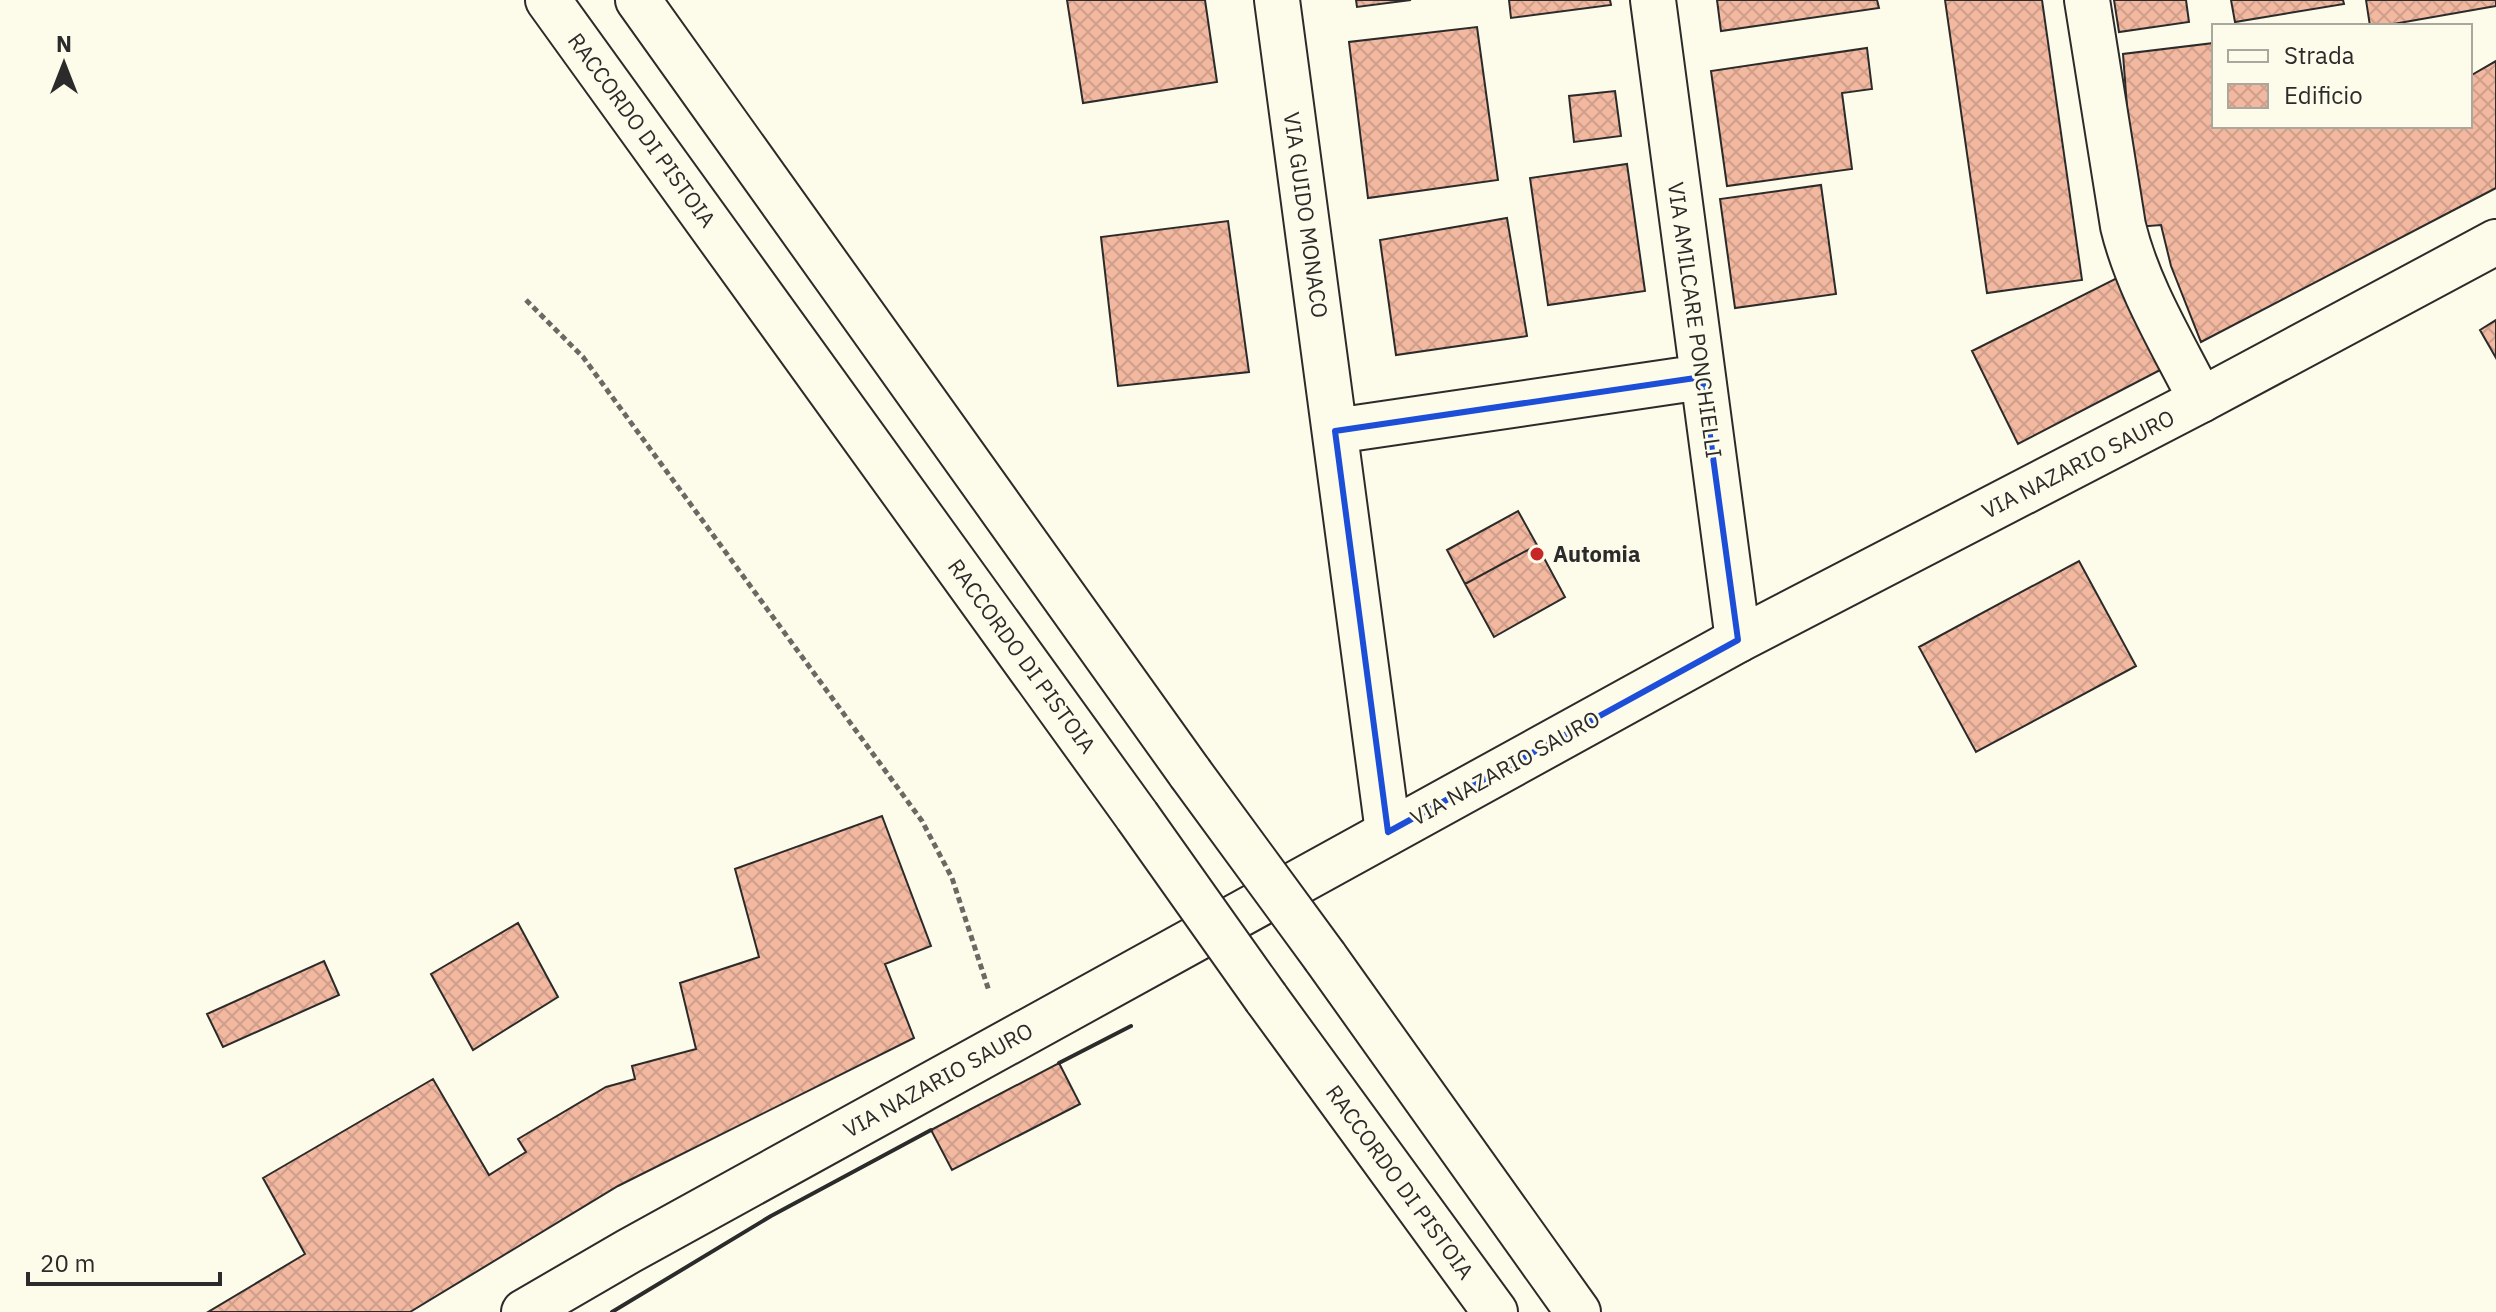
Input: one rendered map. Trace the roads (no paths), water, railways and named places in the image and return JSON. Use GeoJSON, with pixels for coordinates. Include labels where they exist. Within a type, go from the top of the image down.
{"type":"FeatureCollection","features":[{"type":"Feature","properties":{"kind":"main road","name":"RACCORDO DI PISTOIA"},"geometry":{"type":"LineString","coordinates":[[548,0],[1495,1312]]}},
{"type":"Feature","properties":{"kind":"main road"},"geometry":{"type":"LineString","coordinates":[[638,0],[1578,1312]]}},
{"type":"Feature","properties":{"kind":"main road","name":"VIA GUIDO MONACO"},"geometry":{"type":"LineString","coordinates":[[1277,0],[1388,832]]}},
{"type":"Feature","properties":{"kind":"main road","name":"VIA AMILCARE PONCHIELLI"},"geometry":{"type":"LineString","coordinates":[[1653,0],[1738,640]]}},
{"type":"Feature","properties":{"kind":"main road"},"geometry":{"type":"LineString","coordinates":[[2087,0],[2128,248],[2201,400]]}},
{"type":"Feature","properties":{"kind":"main road","name":"VIA NAZARIO SAURO"},"geometry":{"type":"LineString","coordinates":[[524,1312],[629,1251],[1738,640],[2201,400],[2496,242]]}},
{"type":"Feature","properties":{"kind":"main road"},"geometry":{"type":"LineString","coordinates":[[1335,431],[1702,377]]}},
{"type":"Feature","properties":{"kind":"place","name":"Automia"},"geometry":{"type":"Point","coordinates":[1537,554]}}]}
